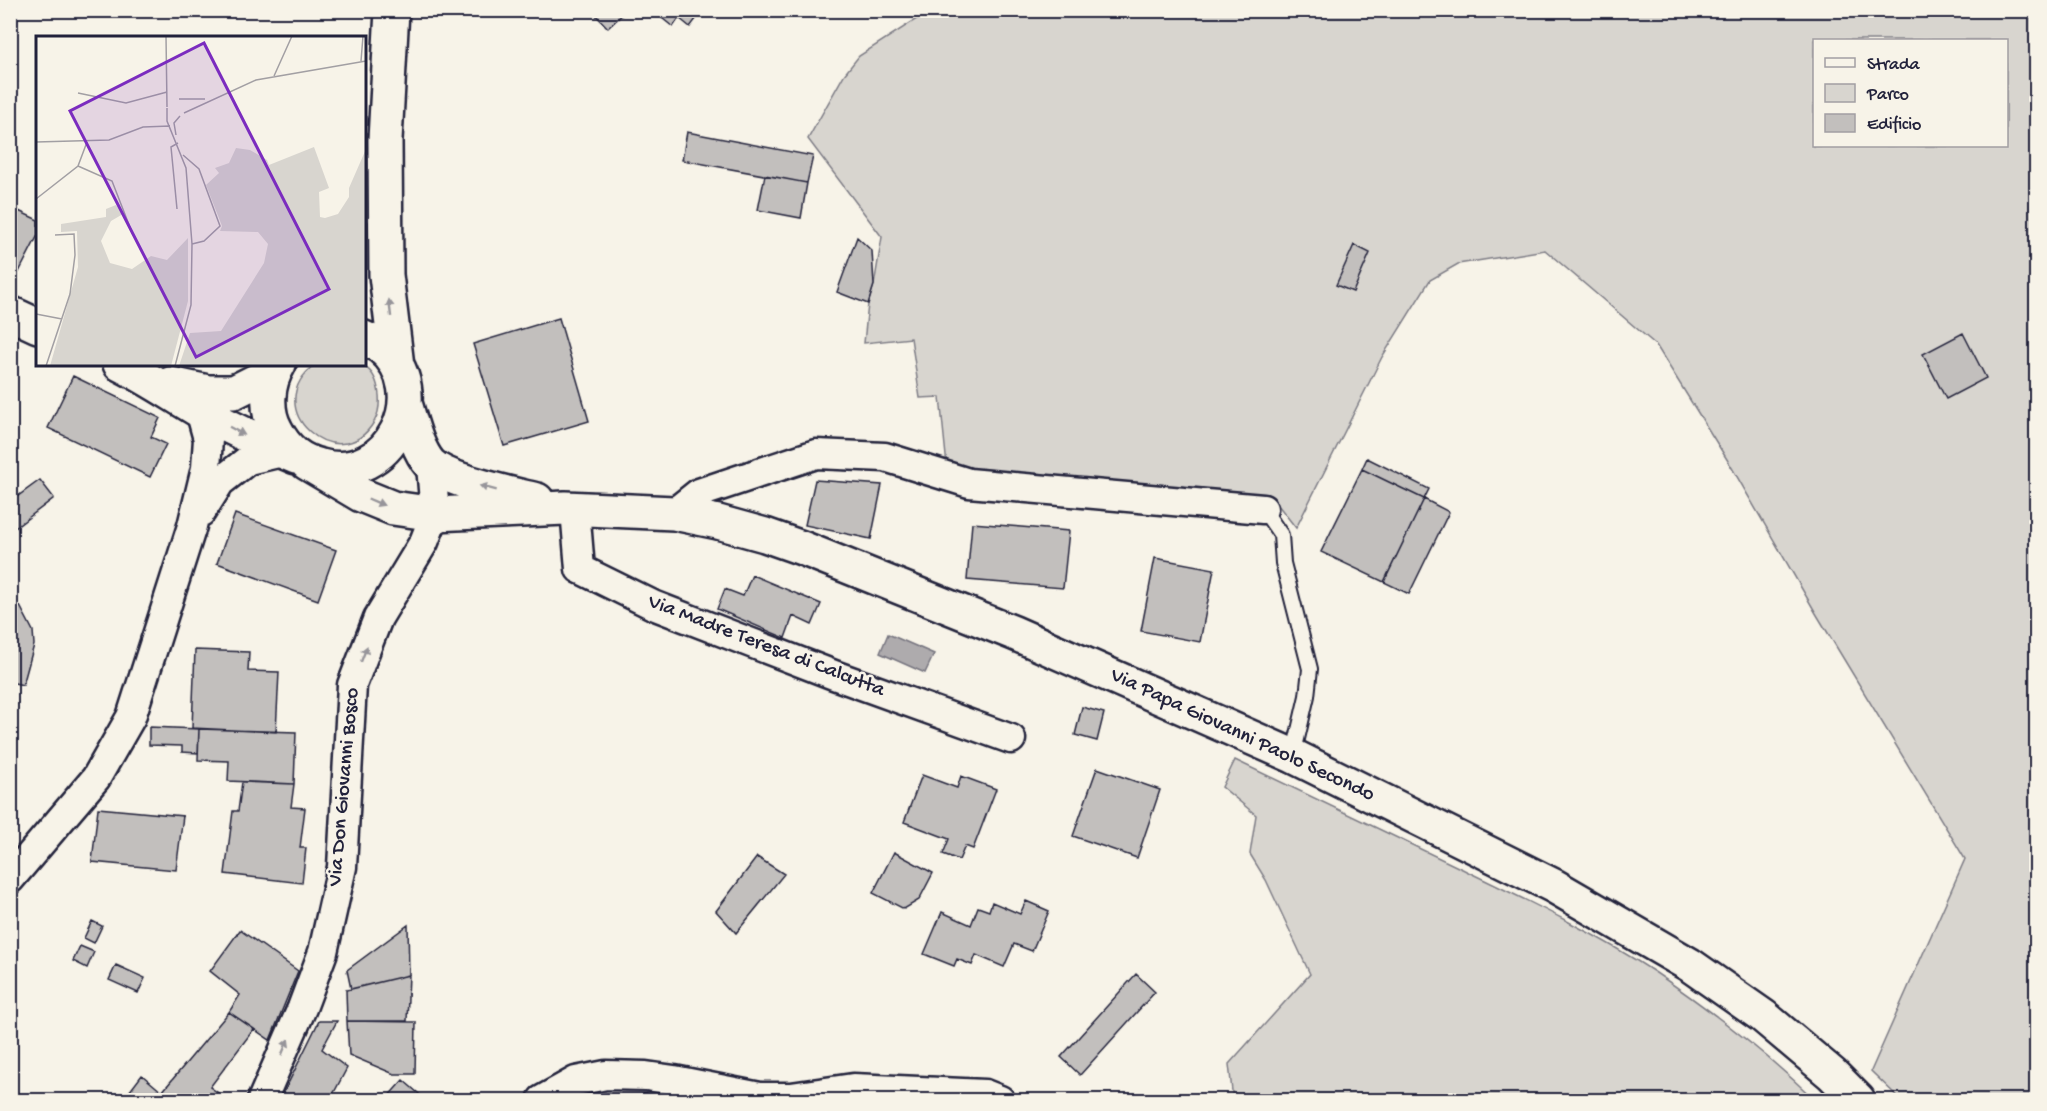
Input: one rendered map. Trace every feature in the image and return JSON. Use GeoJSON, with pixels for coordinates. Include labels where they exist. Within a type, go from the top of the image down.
{"type":"FeatureCollection","features":[{"type":"Feature","properties":{"kind":"main road"},"geometry":{"type":"LineString","coordinates":[[392,10],[385,140],[386,275],[397,366],[416,438],[431,465],[457,479],[570,508]]}},
{"type":"Feature","properties":{"kind":"main road"},"geometry":{"type":"LineString","coordinates":[[366,206],[385,140]]}},
{"type":"Feature","properties":{"kind":"main road"},"geometry":{"type":"LineString","coordinates":[[10,313],[36,325]]}},
{"type":"Feature","properties":{"kind":"main road"},"geometry":{"type":"LineString","coordinates":[[366,339],[381,347],[397,366]]}},
{"type":"Feature","properties":{"kind":"main road"},"geometry":{"type":"LineString","coordinates":[[124,366],[151,379],[252,439],[333,470],[360,465],[383,452],[399,430],[405,403]]}},
{"type":"Feature","properties":{"kind":"main road"},"geometry":{"type":"LineString","coordinates":[[151,379],[208,392],[234,392],[276,368]]}},
{"type":"Feature","properties":{"kind":"main road"},"geometry":{"type":"LineString","coordinates":[[276,368],[268,396],[271,420],[282,443],[297,458],[361,495],[393,508],[435,514],[570,508]]}},
{"type":"Feature","properties":{"kind":"main road","name":"Via Papa Giovanni Paolo Secondo"},"geometry":{"type":"LineString","coordinates":[[570,508],[674,513],[718,522],[802,548],[1014,633],[1293,756],[1554,886],[1690,965],[1763,1016],[1832,1074],[1858,1101]]}},
{"type":"Feature","properties":{"kind":"street"},"geometry":{"type":"LineString","coordinates":[[10,879],[96,778],[131,717],[192,526],[206,468],[208,439],[200,410]]}},
{"type":"Feature","properties":{"kind":"street"},"geometry":{"type":"LineString","coordinates":[[674,513],[699,492],[816,454],[885,457],[969,483],[1263,509]]}},
{"type":"Feature","properties":{"kind":"street"},"geometry":{"type":"LineString","coordinates":[[192,526],[220,482],[248,460],[297,458]]}},
{"type":"Feature","properties":{"kind":"street"},"geometry":{"type":"LineString","coordinates":[[431,465],[435,514]]}},
{"type":"Feature","properties":{"kind":"street","name":"Via Madre Teresa di Calcutta"},"geometry":{"type":"LineString","coordinates":[[570,508],[580,568],[654,605],[834,675],[1011,739]]}},
{"type":"Feature","properties":{"kind":"street","name":"Via Don Giovanni Bosco"},"geometry":{"type":"LineString","coordinates":[[262,1101],[323,952],[333,911],[342,867],[352,685],[378,618],[424,542],[435,514]]}},
{"type":"Feature","properties":{"kind":"street"},"geometry":{"type":"LineString","coordinates":[[542,1101],[576,1081],[606,1075],[646,1076],[760,1097],[791,1097],[853,1088],[985,1094],[1000,1101]]}},
{"type":"Feature","properties":{"kind":"lane"},"geometry":{"type":"LineString","coordinates":[[1263,509],[1281,535],[1283,563],[1310,669],[1307,696],[1293,756]]}},
{"type":"Feature","properties":{"kind":"green space"},"geometry":{"type":"Polygon","coordinates":[[[929,11],[2036,11],[2036,1100],[1901,1100],[1871,1071],[1965,859],[1817,615],[1728,461],[1656,345],[1545,250],[1458,264],[1430,280],[1382,357],[1296,528],[1271,496],[947,466],[940,397],[920,398],[911,338],[864,343],[868,304],[874,285],[882,237],[808,139],[844,75],[859,56],[929,11]]]}},
{"type":"Feature","properties":{"kind":"green space"},"geometry":{"type":"Polygon","coordinates":[[[314,366],[363,366],[373,375],[378,391],[379,407],[374,422],[359,438],[342,444],[324,441],[309,431],[299,417],[295,400],[300,382],[314,366]]]}},
{"type":"Feature","properties":{"kind":"green space"},"geometry":{"type":"Polygon","coordinates":[[[1235,760],[1510,892],[1609,944],[1656,973],[1718,1017],[1815,1100],[1233,1100],[1229,1064],[1310,974],[1266,880],[1250,854],[1256,815],[1222,787],[1235,760]]]}},
{"type":"Feature","properties":{"kind":"shaded area"},"geometry":{"type":"Polygon","coordinates":[[[888,634],[934,654],[925,673],[880,653],[888,634]]]}},
{"type":"Feature","properties":{"kind":"building"},"geometry":{"type":"Polygon","coordinates":[[[591,10],[627,10],[608,28],[591,10]]]}},
{"type":"Feature","properties":{"kind":"building"},"geometry":{"type":"Polygon","coordinates":[[[659,10],[703,10],[690,27],[679,18],[673,27],[657,14],[659,10]]]}},
{"type":"Feature","properties":{"kind":"building"},"geometry":{"type":"Polygon","coordinates":[[[687,132],[813,156],[807,183],[682,160],[687,132]]]}},
{"type":"Feature","properties":{"kind":"building"},"geometry":{"type":"Polygon","coordinates":[[[765,175],[807,183],[801,218],[758,210],[765,175]]]}},
{"type":"Feature","properties":{"kind":"building"},"geometry":{"type":"Polygon","coordinates":[[[10,207],[36,219],[36,239],[19,272],[10,267],[10,207]]]}},
{"type":"Feature","properties":{"kind":"building"},"geometry":{"type":"Polygon","coordinates":[[[857,237],[872,251],[874,285],[868,304],[837,292],[857,237]]]}},
{"type":"Feature","properties":{"kind":"building"},"geometry":{"type":"Polygon","coordinates":[[[1354,245],[1370,253],[1353,292],[1336,285],[1354,245]]]}},
{"type":"Feature","properties":{"kind":"building"},"geometry":{"type":"Polygon","coordinates":[[[559,318],[589,421],[504,446],[473,344],[559,318]]]}},
{"type":"Feature","properties":{"kind":"building"},"geometry":{"type":"Polygon","coordinates":[[[1963,333],[1986,378],[1946,399],[1923,354],[1963,333]]]}},
{"type":"Feature","properties":{"kind":"building"},"geometry":{"type":"Polygon","coordinates":[[[73,376],[160,418],[151,437],[166,444],[150,477],[48,428],[73,376]]]}},
{"type":"Feature","properties":{"kind":"building"},"geometry":{"type":"Polygon","coordinates":[[[1367,458],[1429,489],[1424,499],[1362,469],[1367,458]]]}},
{"type":"Feature","properties":{"kind":"building"},"geometry":{"type":"Polygon","coordinates":[[[1362,469],[1424,499],[1384,582],[1321,552],[1362,469]]]}},
{"type":"Feature","properties":{"kind":"building"},"geometry":{"type":"Polygon","coordinates":[[[40,480],[54,498],[15,528],[10,522],[10,502],[40,480]]]}},
{"type":"Feature","properties":{"kind":"building"},"geometry":{"type":"Polygon","coordinates":[[[815,480],[882,485],[871,539],[805,525],[815,480]]]}},
{"type":"Feature","properties":{"kind":"building"},"geometry":{"type":"Polygon","coordinates":[[[1424,499],[1449,512],[1409,594],[1384,582],[1424,499]]]}},
{"type":"Feature","properties":{"kind":"building"},"geometry":{"type":"Polygon","coordinates":[[[235,514],[336,550],[318,600],[217,563],[235,514]]]}},
{"type":"Feature","properties":{"kind":"building"},"geometry":{"type":"Polygon","coordinates":[[[972,523],[1069,531],[1063,588],[967,580],[972,523]]]}},
{"type":"Feature","properties":{"kind":"building"},"geometry":{"type":"Polygon","coordinates":[[[1155,558],[1214,569],[1200,642],[1141,631],[1155,558]]]}},
{"type":"Feature","properties":{"kind":"building"},"geometry":{"type":"Polygon","coordinates":[[[752,575],[821,604],[812,625],[793,616],[785,638],[717,609],[725,589],[743,596],[752,575]]]}},
{"type":"Feature","properties":{"kind":"building"},"geometry":{"type":"Polygon","coordinates":[[[10,601],[20,606],[33,631],[34,645],[23,685],[10,682],[10,601]]]}},
{"type":"Feature","properties":{"kind":"building"},"geometry":{"type":"Polygon","coordinates":[[[195,650],[249,652],[248,671],[279,672],[276,732],[192,728],[195,650]]]}},
{"type":"Feature","properties":{"kind":"building"},"geometry":{"type":"Polygon","coordinates":[[[1082,707],[1104,713],[1097,741],[1075,735],[1082,707]]]}},
{"type":"Feature","properties":{"kind":"building"},"geometry":{"type":"Polygon","coordinates":[[[149,727],[199,729],[198,753],[182,752],[182,746],[149,745],[149,727]]]}},
{"type":"Feature","properties":{"kind":"building"},"geometry":{"type":"Polygon","coordinates":[[[199,729],[296,732],[294,784],[228,781],[229,761],[198,760],[199,729]]]}},
{"type":"Feature","properties":{"kind":"building"},"geometry":{"type":"Polygon","coordinates":[[[1097,768],[1160,790],[1137,858],[1073,836],[1097,768]]]}},
{"type":"Feature","properties":{"kind":"building"},"geometry":{"type":"Polygon","coordinates":[[[922,775],[957,788],[961,776],[996,789],[973,849],[965,846],[959,860],[943,854],[949,839],[904,822],[922,775]]]}},
{"type":"Feature","properties":{"kind":"building"},"geometry":{"type":"Polygon","coordinates":[[[242,782],[294,784],[291,807],[305,808],[300,848],[306,848],[302,883],[225,874],[233,811],[238,811],[242,782]]]}},
{"type":"Feature","properties":{"kind":"building"},"geometry":{"type":"Polygon","coordinates":[[[98,808],[183,816],[176,870],[92,862],[98,808]]]}},
{"type":"Feature","properties":{"kind":"building"},"geometry":{"type":"Polygon","coordinates":[[[894,852],[933,873],[919,900],[904,909],[873,893],[894,852]]]}},
{"type":"Feature","properties":{"kind":"building"},"geometry":{"type":"Polygon","coordinates":[[[757,857],[784,874],[736,933],[716,911],[757,857]]]}},
{"type":"Feature","properties":{"kind":"building"},"geometry":{"type":"Polygon","coordinates":[[[1026,901],[1049,911],[1032,951],[1014,944],[1004,967],[976,955],[972,965],[957,959],[954,966],[924,954],[942,912],[971,925],[978,907],[989,911],[992,902],[1020,914],[1026,901]]]}},
{"type":"Feature","properties":{"kind":"building"},"geometry":{"type":"Polygon","coordinates":[[[92,921],[102,926],[94,943],[84,938],[92,921]]]}},
{"type":"Feature","properties":{"kind":"building"},"geometry":{"type":"Polygon","coordinates":[[[408,925],[409,975],[351,989],[347,970],[408,925]]]}},
{"type":"Feature","properties":{"kind":"building"},"geometry":{"type":"Polygon","coordinates":[[[240,930],[298,971],[270,1040],[229,1012],[240,995],[210,971],[240,930]]]}},
{"type":"Feature","properties":{"kind":"building"},"geometry":{"type":"Polygon","coordinates":[[[80,946],[94,952],[87,968],[73,961],[80,946]]]}},
{"type":"Feature","properties":{"kind":"building"},"geometry":{"type":"Polygon","coordinates":[[[116,965],[145,978],[138,993],[109,980],[116,965]]]}},
{"type":"Feature","properties":{"kind":"building"},"geometry":{"type":"Polygon","coordinates":[[[1136,974],[1155,992],[1080,1075],[1061,1057],[1136,974]]]}},
{"type":"Feature","properties":{"kind":"building"},"geometry":{"type":"Polygon","coordinates":[[[409,975],[407,1021],[347,1021],[346,990],[409,975]]]}},
{"type":"Feature","properties":{"kind":"building"},"geometry":{"type":"Polygon","coordinates":[[[229,1012],[254,1029],[210,1087],[228,1100],[172,1100],[162,1092],[229,1012]]]}},
{"type":"Feature","properties":{"kind":"building"},"geometry":{"type":"Polygon","coordinates":[[[319,1021],[337,1021],[322,1049],[347,1068],[330,1100],[280,1100],[319,1021]]]}},
{"type":"Feature","properties":{"kind":"building"},"geometry":{"type":"Polygon","coordinates":[[[347,1021],[416,1022],[415,1074],[394,1074],[349,1055],[347,1021]]]}},
{"type":"Feature","properties":{"kind":"building"},"geometry":{"type":"Polygon","coordinates":[[[142,1075],[162,1092],[172,1100],[123,1100],[142,1075]]]}},
{"type":"Feature","properties":{"kind":"building"},"geometry":{"type":"Polygon","coordinates":[[[403,1080],[426,1100],[385,1100],[403,1080]]]}}]}
